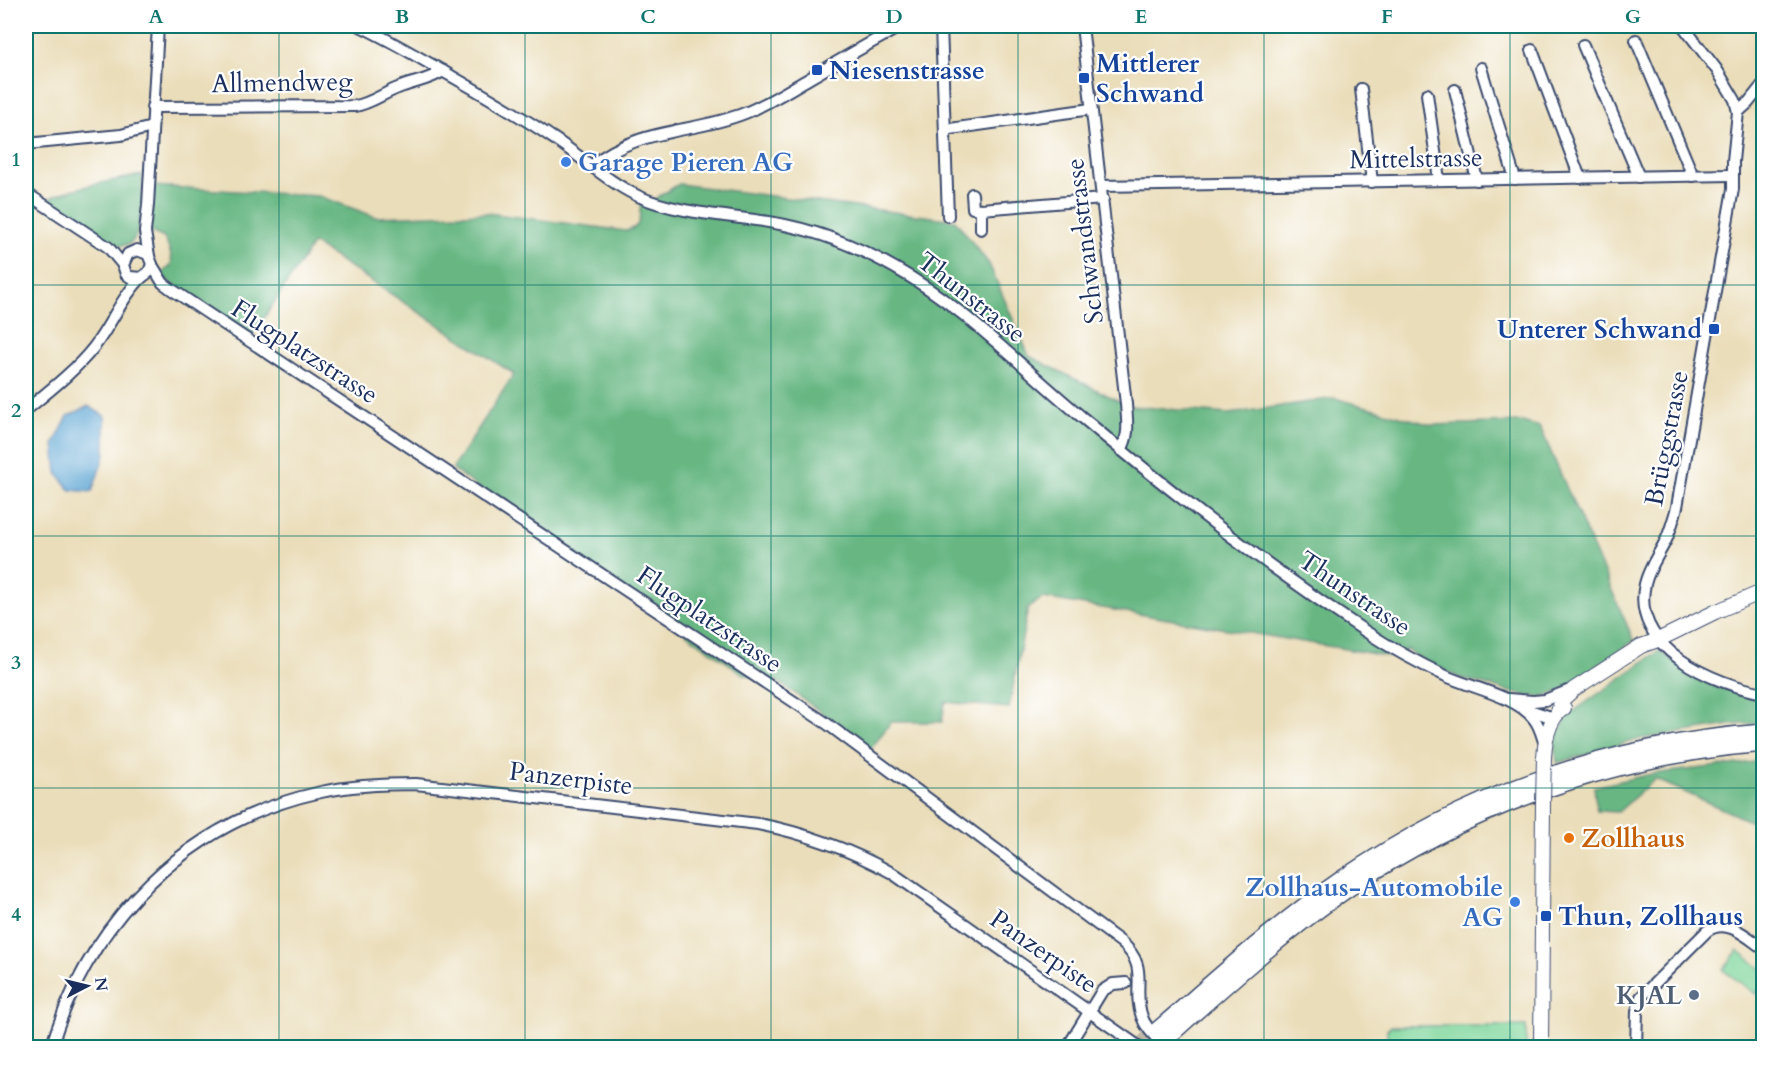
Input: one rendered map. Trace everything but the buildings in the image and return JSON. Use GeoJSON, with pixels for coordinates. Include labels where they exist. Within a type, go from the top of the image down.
{"type":"FeatureCollection","features":[{"type":"Feature","properties":{"kind":"highway"},"geometry":{"type":"LineString","coordinates":[[1163,1039],[1252,947],[1314,898],[1380,855],[1449,817],[1530,782],[1612,757],[1690,740],[1764,732]]}},
{"type":"Feature","properties":{"kind":"highway"},"geometry":{"type":"LineString","coordinates":[[1163,1039],[1313,914],[1386,865],[1454,828],[1527,796],[1605,771],[1677,755],[1764,744]]}},
{"type":"Feature","properties":{"kind":"main road"},"geometry":{"type":"LineString","coordinates":[[1541,1047],[1544,751],[1547,734],[1562,700],[1574,689],[1641,646],[1764,591]]}},
{"type":"Feature","properties":{"kind":"main road"},"geometry":{"type":"LineString","coordinates":[[1556,715],[1586,691],[1646,653],[1658,640]]}},
{"type":"Feature","properties":{"kind":"street"},"geometry":{"type":"LineString","coordinates":[[26,410],[87,356],[113,320],[126,295],[149,272],[151,261],[145,232],[158,26]]}},
{"type":"Feature","properties":{"kind":"street","name":"Thunstrasse"},"geometry":{"type":"LineString","coordinates":[[360,26],[443,71],[538,128],[625,189],[655,203],[783,225],[838,242],[891,266],[931,290],[958,310],[1121,450],[1232,538],[1369,634],[1407,657],[1445,676],[1508,699],[1520,707],[1534,718],[1544,751]]}},
{"type":"Feature","properties":{"kind":"street"},"geometry":{"type":"LineString","coordinates":[[591,166],[612,152],[645,137],[719,121],[747,112],[775,99],[901,26]]}},
{"type":"Feature","properties":{"kind":"street"},"geometry":{"type":"LineString","coordinates":[[941,26],[948,216]]}},
{"type":"Feature","properties":{"kind":"street","name":"Schwandstrasse"},"geometry":{"type":"LineString","coordinates":[[1082,26],[1128,425],[1121,450]]}},
{"type":"Feature","properties":{"kind":"street","name":"Brüggstrasse"},"geometry":{"type":"LineString","coordinates":[[1683,26],[1726,83],[1735,100],[1738,112],[1732,175],[1733,196],[1677,507],[1670,530],[1650,570],[1643,591],[1646,613],[1658,640],[1680,659],[1734,686],[1764,693]]}},
{"type":"Feature","properties":{"kind":"street"},"geometry":{"type":"LineString","coordinates":[[1636,40],[1693,176]]}},
{"type":"Feature","properties":{"kind":"street"},"geometry":{"type":"LineString","coordinates":[[1583,45],[1639,177]]}},
{"type":"Feature","properties":{"kind":"street"},"geometry":{"type":"LineString","coordinates":[[1532,50],[1580,178]]}},
{"type":"Feature","properties":{"kind":"street"},"geometry":{"type":"LineString","coordinates":[[1480,68],[1515,179]]}},
{"type":"Feature","properties":{"kind":"street","name":"Allmendweg"},"geometry":{"type":"LineString","coordinates":[[152,107],[355,106],[365,104],[387,92],[435,76],[443,71]]}},
{"type":"Feature","properties":{"kind":"street"},"geometry":{"type":"LineString","coordinates":[[1738,112],[1748,104],[1764,84]]}},
{"type":"Feature","properties":{"kind":"street"},"geometry":{"type":"LineString","coordinates":[[1362,89],[1372,182]]}},
{"type":"Feature","properties":{"kind":"street"},"geometry":{"type":"LineString","coordinates":[[1455,90],[1477,180]]}},
{"type":"Feature","properties":{"kind":"street"},"geometry":{"type":"LineString","coordinates":[[1426,94],[1439,180]]}},
{"type":"Feature","properties":{"kind":"street"},"geometry":{"type":"LineString","coordinates":[[950,129],[1091,109]]}},
{"type":"Feature","properties":{"kind":"street"},"geometry":{"type":"LineString","coordinates":[[26,144],[122,135],[152,127]]}},
{"type":"Feature","properties":{"kind":"street","name":"Mittelstrasse"},"geometry":{"type":"LineString","coordinates":[[1101,186],[1732,175]]}},
{"type":"Feature","properties":{"kind":"street"},"geometry":{"type":"LineString","coordinates":[[26,193],[108,247],[134,278],[142,278]]}},
{"type":"Feature","properties":{"kind":"street"},"geometry":{"type":"LineString","coordinates":[[972,194],[973,208],[1103,199]]}},
{"type":"Feature","properties":{"kind":"street"},"geometry":{"type":"LineString","coordinates":[[981,208],[981,229]]}},
{"type":"Feature","properties":{"kind":"street"},"geometry":{"type":"LineString","coordinates":[[126,295],[125,257],[133,251],[145,232]]}},
{"type":"Feature","properties":{"kind":"street"},"geometry":{"type":"LineString","coordinates":[[108,247],[141,251],[151,261]]}},
{"type":"Feature","properties":{"kind":"street","name":"Flugplatzstrasse"},"geometry":{"type":"LineString","coordinates":[[151,261],[163,283]]}},
{"type":"Feature","properties":{"kind":"street","name":"Flugplatzstrasse"},"geometry":{"type":"LineString","coordinates":[[142,278],[163,283],[826,723],[1121,942],[1132,953],[1138,965],[1139,1001],[1143,1020],[1163,1039]]}},
{"type":"Feature","properties":{"kind":"street","name":"Thunstrasse"},"geometry":{"type":"LineString","coordinates":[[1508,699],[1533,701],[1553,698],[1574,689]]}},
{"type":"Feature","properties":{"kind":"street"},"geometry":{"type":"LineString","coordinates":[[1533,701],[1556,715]]}},
{"type":"Feature","properties":{"kind":"street","name":"Thunstrasse"},"geometry":{"type":"LineString","coordinates":[[1520,707],[1556,715]]}},
{"type":"Feature","properties":{"kind":"street","name":"Panzerpiste"},"geometry":{"type":"LineString","coordinates":[[51,1047],[70,995],[89,957],[112,925],[162,872],[213,835],[257,813],[294,799],[322,792],[376,784],[416,783],[730,820],[786,829],[858,856],[892,873],[1141,1047]]}},
{"type":"Feature","properties":{"kind":"street"},"geometry":{"type":"LineString","coordinates":[[1636,1047],[1637,1011],[1641,997],[1707,931],[1718,926],[1725,926],[1764,949]]}},
{"type":"Feature","properties":{"kind":"street"},"geometry":{"type":"LineString","coordinates":[[1067,1047],[1102,991],[1107,987],[1126,983]]}},
{"type":"Feature","properties":{"kind":"green space"},"geometry":{"type":"Polygon","coordinates":[[[142,175],[140,223],[134,239],[127,245],[110,243],[46,201],[64,192],[142,175]]]}},
{"type":"Feature","properties":{"kind":"green space"},"geometry":{"type":"Polygon","coordinates":[[[679,184],[955,220],[989,264],[1029,356],[1129,406],[1229,414],[1335,398],[1432,425],[1522,422],[1540,427],[1634,641],[1559,692],[1540,697],[1522,695],[1460,678],[1419,658],[1407,649],[1398,658],[1043,598],[1028,608],[1009,708],[945,702],[942,722],[891,722],[870,750],[777,681],[745,675],[452,469],[514,374],[313,243],[251,338],[164,278],[162,273],[169,267],[172,260],[170,252],[164,238],[149,231],[153,186],[319,196],[376,217],[487,213],[626,231],[638,224],[641,202],[650,202],[679,184]]]}},
{"type":"Feature","properties":{"kind":"green space"},"geometry":{"type":"Polygon","coordinates":[[[1659,651],[1716,687],[1763,695],[1763,723],[1730,725],[1640,739],[1557,763],[1555,742],[1567,716],[1659,651]]]}},
{"type":"Feature","properties":{"kind":"green space"},"geometry":{"type":"Polygon","coordinates":[[[1763,761],[1763,827],[1655,779],[1618,812],[1597,811],[1594,787],[1651,774],[1763,761]]]}},
{"type":"Feature","properties":{"kind":"green space"},"geometry":{"type":"Polygon","coordinates":[[[1738,950],[1763,970],[1763,984],[1756,994],[1723,970],[1738,950]]]}},
{"type":"Feature","properties":{"kind":"green space"},"geometry":{"type":"Polygon","coordinates":[[[1391,1026],[1526,1026],[1526,1047],[1387,1047],[1387,1030],[1391,1026]]]}},
{"type":"Feature","properties":{"kind":"water"},"geometry":{"type":"Polygon","coordinates":[[[88,406],[105,416],[105,454],[92,492],[70,490],[57,473],[54,444],[68,416],[88,406]]]}},
{"type":"Feature","properties":{"kind":"tunnel"},"geometry":{"type":"LineString","coordinates":[[1137,1048],[1157,1030]]}},
{"type":"Feature","properties":{"kind":"place","name":"Niesenstrasse"},"geometry":{"type":"Point","coordinates":[817,70]}},
{"type":"Feature","properties":{"kind":"place","name":"Mittlerer Schwand"},"geometry":{"type":"Point","coordinates":[1084,78]}},
{"type":"Feature","properties":{"kind":"place","name":"Garage Pieren AG"},"geometry":{"type":"Point","coordinates":[566,162]}},
{"type":"Feature","properties":{"kind":"place","name":"Unterer Schwand"},"geometry":{"type":"Point","coordinates":[1714,329]}},
{"type":"Feature","properties":{"kind":"place","name":"Zollhaus"},"geometry":{"type":"Point","coordinates":[1569,838]}},
{"type":"Feature","properties":{"kind":"place","name":"Zollhaus-Automobile AG"},"geometry":{"type":"Point","coordinates":[1515,902]}},
{"type":"Feature","properties":{"kind":"place","name":"Thun, Zollhaus"},"geometry":{"type":"Point","coordinates":[1546,916]}},
{"type":"Feature","properties":{"kind":"place","name":"KJAL"},"geometry":{"type":"Point","coordinates":[1694,995]}}]}
